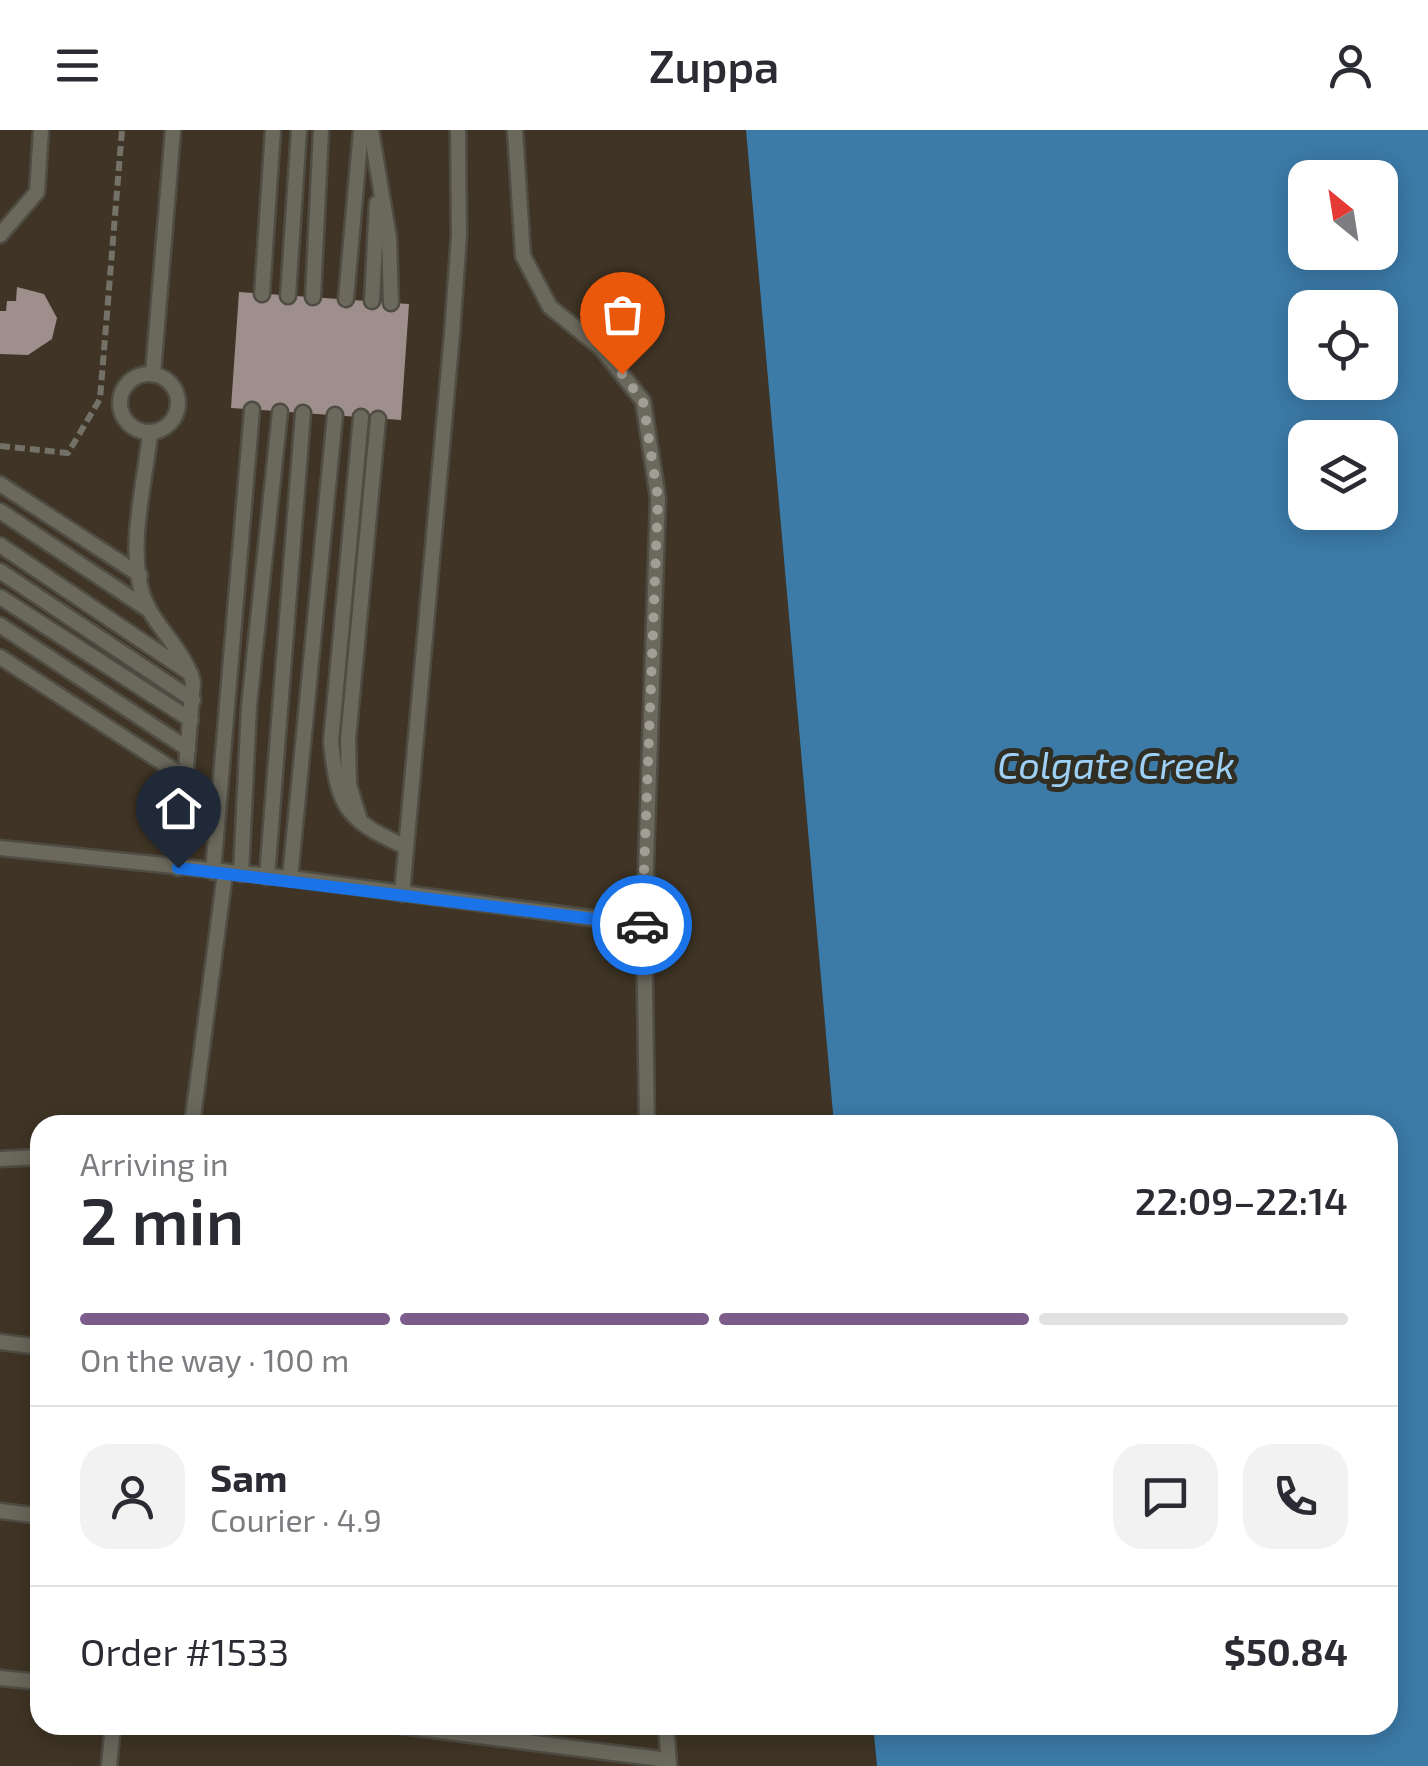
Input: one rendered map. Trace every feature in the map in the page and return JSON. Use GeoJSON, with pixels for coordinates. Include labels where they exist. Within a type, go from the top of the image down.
{"type":"FeatureCollection","features":[{"type":"Feature","properties":{"kind":"lane"},"geometry":{"type":"LineString","coordinates":[[0,235],[36,192],[42,130]]}},
{"type":"Feature","properties":{"kind":"lane"},"geometry":{"type":"LineString","coordinates":[[152,374],[173,130]]}},
{"type":"Feature","properties":{"kind":"lane"},"geometry":{"type":"LineString","coordinates":[[262,294],[273,130]]}},
{"type":"Feature","properties":{"kind":"lane"},"geometry":{"type":"LineString","coordinates":[[288,296],[299,130]]}},
{"type":"Feature","properties":{"kind":"lane"},"geometry":{"type":"LineString","coordinates":[[313,298],[321,130]]}},
{"type":"Feature","properties":{"kind":"lane"},"geometry":{"type":"LineString","coordinates":[[346,300],[362,130]]}},
{"type":"Feature","properties":{"kind":"lane"},"geometry":{"type":"LineString","coordinates":[[371,130],[389,238],[390,303]]}},
{"type":"Feature","properties":{"kind":"lane"},"geometry":{"type":"LineString","coordinates":[[402,894],[452,334],[458,235],[458,130]]}},
{"type":"Feature","properties":{"kind":"lane"},"geometry":{"type":"LineString","coordinates":[[515,130],[523,256],[550,307],[601,348],[643,401],[658,498],[644,925],[646,1115]]}},
{"type":"Feature","properties":{"kind":"lane"},"geometry":{"type":"LineString","coordinates":[[372,301],[378,172]]}},
{"type":"Feature","properties":{"kind":"lane"},"geometry":{"type":"LineString","coordinates":[[152,374],[175,387],[179,408],[169,426],[150,434],[130,427],[119,410],[122,389],[137,375],[152,374]]}},
{"type":"Feature","properties":{"kind":"lane"},"geometry":{"type":"LineString","coordinates":[[193,1115],[219,872],[252,410]]}},
{"type":"Feature","properties":{"kind":"lane"},"geometry":{"type":"LineString","coordinates":[[241,874],[249,706],[280,412]]}},
{"type":"Feature","properties":{"kind":"lane"},"geometry":{"type":"LineString","coordinates":[[267,876],[303,413]]}},
{"type":"Feature","properties":{"kind":"lane"},"geometry":{"type":"LineString","coordinates":[[290,878],[335,416]]}},
{"type":"Feature","properties":{"kind":"lane"},"geometry":{"type":"LineString","coordinates":[[361,417],[331,742],[337,792],[352,818],[404,846]]}},
{"type":"Feature","properties":{"kind":"lane"},"geometry":{"type":"LineString","coordinates":[[368,830],[349,785],[348,739],[378,419]]}},
{"type":"Feature","properties":{"kind":"lane"},"geometry":{"type":"LineString","coordinates":[[150,434],[140,575],[144,598],[187,662],[193,700],[178,868]]}},
{"type":"Feature","properties":{"kind":"lane"},"geometry":{"type":"LineString","coordinates":[[0,484],[140,575]]}},
{"type":"Feature","properties":{"kind":"lane"},"geometry":{"type":"LineString","coordinates":[[0,511],[154,614]]}},
{"type":"Feature","properties":{"kind":"lane"},"geometry":{"type":"LineString","coordinates":[[0,545],[190,674]]}},
{"type":"Feature","properties":{"kind":"lane"},"geometry":{"type":"LineString","coordinates":[[0,571],[193,700]]}},
{"type":"Feature","properties":{"kind":"lane"},"geometry":{"type":"LineString","coordinates":[[0,597],[191,720]]}},
{"type":"Feature","properties":{"kind":"lane"},"geometry":{"type":"LineString","coordinates":[[0,625],[188,748]]}},
{"type":"Feature","properties":{"kind":"lane"},"geometry":{"type":"LineString","coordinates":[[0,657],[186,778]]}},
{"type":"Feature","properties":{"kind":"lane"},"geometry":{"type":"LineString","coordinates":[[0,848],[290,878],[644,925]]}},
{"type":"Feature","properties":{"kind":"lane"},"geometry":{"type":"LineString","coordinates":[[0,1158],[30,1157]]}},
{"type":"Feature","properties":{"kind":"lane"},"geometry":{"type":"LineString","coordinates":[[0,1342],[30,1346]]}},
{"type":"Feature","properties":{"kind":"lane"},"geometry":{"type":"LineString","coordinates":[[0,1510],[30,1514]]}},
{"type":"Feature","properties":{"kind":"lane"},"geometry":{"type":"LineString","coordinates":[[0,1678],[30,1681]]}},
{"type":"Feature","properties":{"kind":"lane"},"geometry":{"type":"LineString","coordinates":[[109,1766],[112,1735]]}},
{"type":"Feature","properties":{"kind":"lane"},"geometry":{"type":"LineString","coordinates":[[466,1735],[669,1763],[667,1735]]}},
{"type":"Feature","properties":{"kind":"path"},"geometry":{"type":"LineString","coordinates":[[0,446],[68,453],[100,399],[122,130]]}},
{"type":"Feature","properties":{"kind":"shaded area"},"geometry":{"type":"Polygon","coordinates":[[[0,130],[746,130],[833,1115],[30,1115],[30,1735],[874,1735],[877,1766],[0,1766],[0,130]]]}},
{"type":"Feature","properties":{"kind":"water","name":"Colgate Creek"},"geometry":{"type":"Polygon","coordinates":[[[746,130],[1428,130],[1428,1766],[877,1766],[874,1735],[1398,1735],[1398,1115],[833,1115],[746,130]]]}},
{"type":"Feature","properties":{"kind":"building"},"geometry":{"type":"Polygon","coordinates":[[[17,287],[44,294],[57,318],[52,339],[28,355],[0,354],[0,311],[6,311],[7,301],[16,301],[17,287]]]}},
{"type":"Feature","properties":{"kind":"building"},"geometry":{"type":"Polygon","coordinates":[[[239,292],[409,304],[401,420],[231,408],[239,292]]]}},
{"type":"Feature","properties":{"kind":"way so far"},"geometry":{"type":"LineString","coordinates":[[622,374],[643,401],[658,498],[642,925]]}},
{"type":"Feature","properties":{"kind":"route"},"geometry":{"type":"LineString","coordinates":[[178,868],[290,878],[642,925]]}}]}
